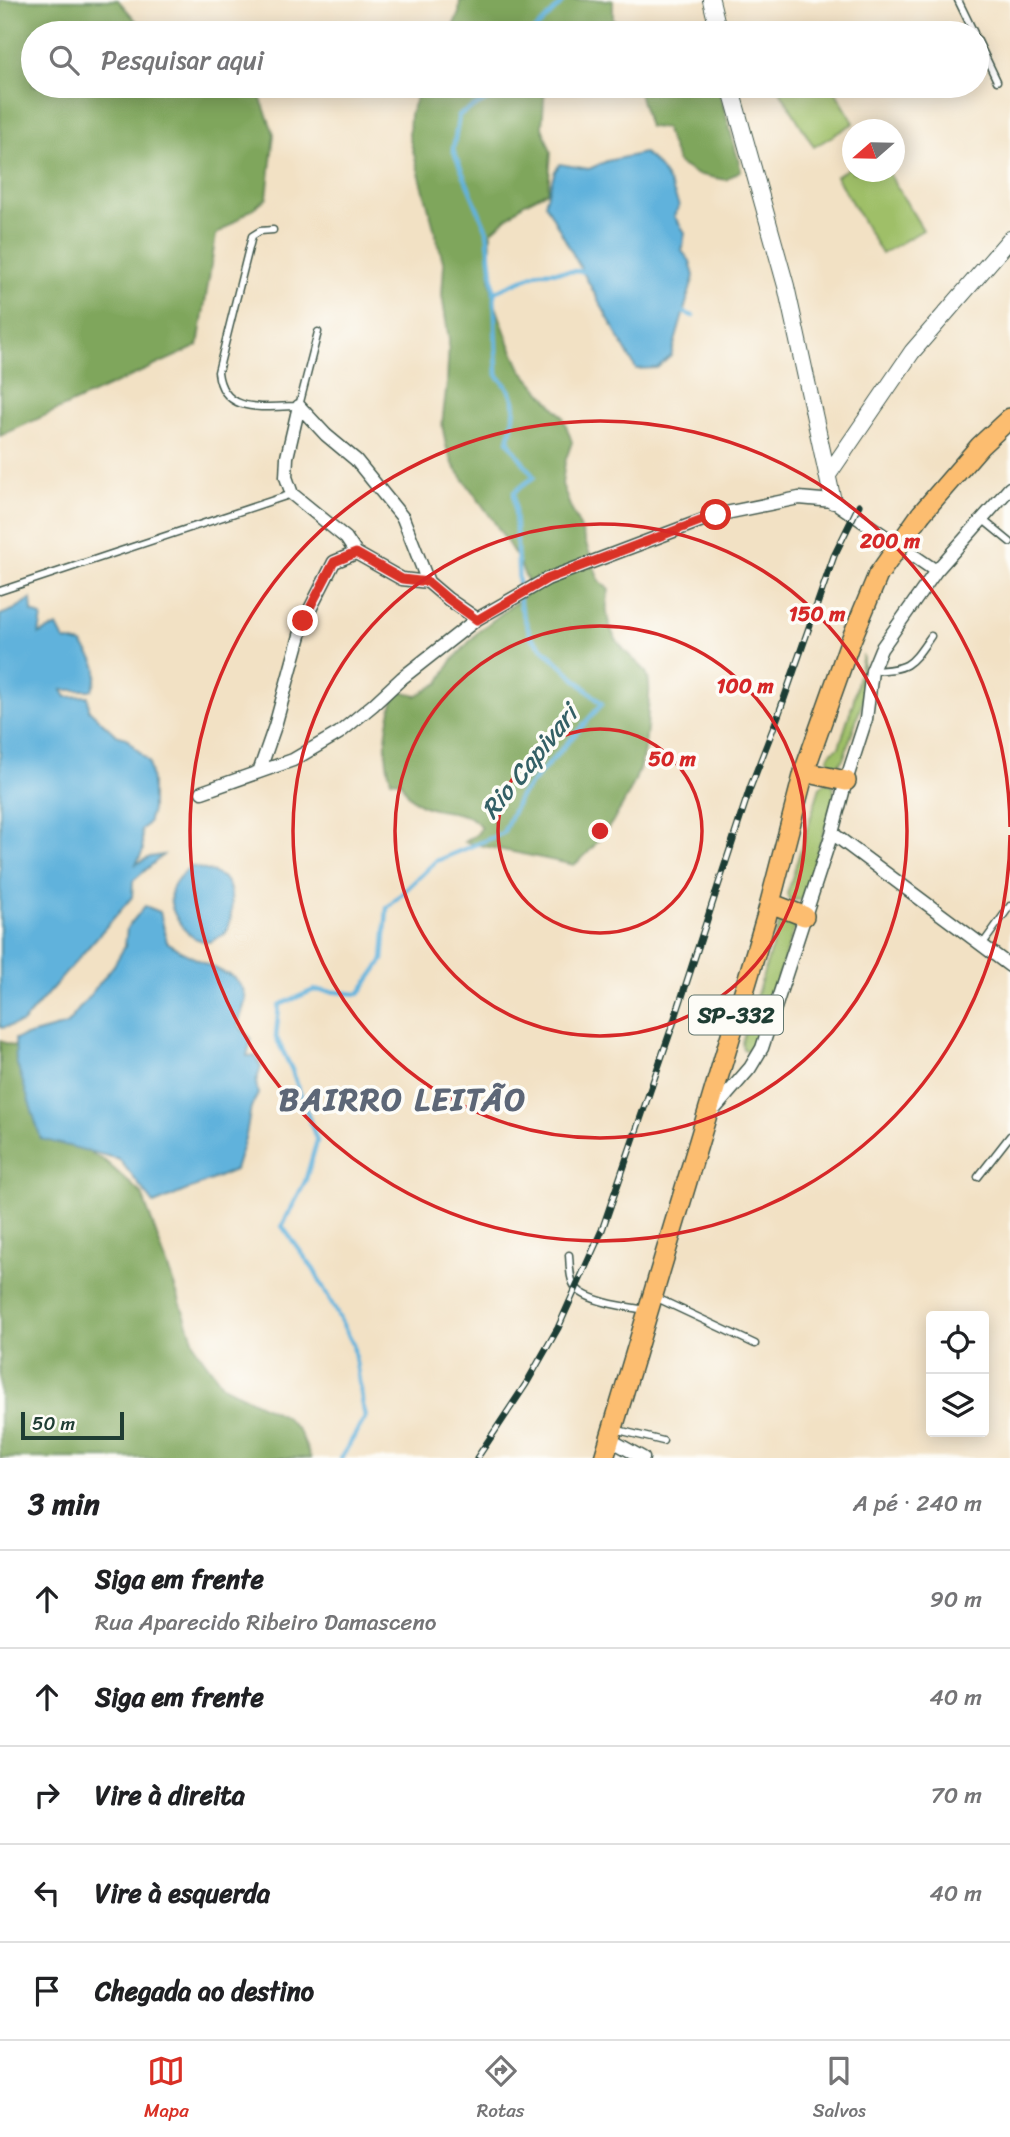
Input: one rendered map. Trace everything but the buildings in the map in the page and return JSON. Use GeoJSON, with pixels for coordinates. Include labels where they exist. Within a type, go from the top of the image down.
{"type":"FeatureCollection","features":[{"type":"Feature","properties":{"kind":"main road","name":"SP-332"},"geometry":{"type":"LineString","coordinates":[[608,1442],[770,903],[804,772],[849,645],[878,575],[920,514],[980,446],[1010,418]]}},
{"type":"Feature","properties":{"kind":"main road"},"geometry":{"type":"LineString","coordinates":[[804,772],[846,781]]}},
{"type":"Feature","properties":{"kind":"main road"},"geometry":{"type":"LineString","coordinates":[[770,903],[804,916]]}},
{"type":"Feature","properties":{"kind":"street"},"geometry":{"type":"LineString","coordinates":[[711,0],[716,21]]}},
{"type":"Feature","properties":{"kind":"street"},"geometry":{"type":"LineString","coordinates":[[733,98],[786,286],[828,475],[837,503]]}},
{"type":"Feature","properties":{"kind":"street"},"geometry":{"type":"LineString","coordinates":[[828,475],[912,352],[1010,239]]}},
{"type":"Feature","properties":{"kind":"street"},"geometry":{"type":"LineString","coordinates":[[299,407],[287,457],[286,477],[292,494],[346,538],[356,553],[402,579],[428,582]]}},
{"type":"Feature","properties":{"kind":"street"},"geometry":{"type":"LineString","coordinates":[[299,407],[326,435],[356,460],[403,518],[428,582],[477,620]]}},
{"type":"Feature","properties":{"kind":"street"},"geometry":{"type":"LineString","coordinates":[[704,1121],[750,1068],[762,1048],[866,719],[872,671],[881,649],[936,571],[1010,488]]}},
{"type":"Feature","properties":{"kind":"street"},"geometry":{"type":"LineString","coordinates":[[202,792],[293,760],[339,733],[402,678],[477,620],[547,579],[716,515],[799,498],[837,503],[936,571]]}},
{"type":"Feature","properties":{"kind":"street"},"geometry":{"type":"LineString","coordinates":[[259,772],[275,726],[303,621],[334,562],[356,553]]}},
{"type":"Feature","properties":{"kind":"street"},"geometry":{"type":"LineString","coordinates":[[832,833],[1010,966]]}},
{"type":"Feature","properties":{"kind":"street"},"geometry":{"type":"LineString","coordinates":[[608,1442],[643,1458]]}},
{"type":"Feature","properties":{"kind":"lane"},"geometry":{"type":"LineString","coordinates":[[958,0],[968,21]]}},
{"type":"Feature","properties":{"kind":"lane"},"geometry":{"type":"LineString","coordinates":[[989,64],[997,81]]}},
{"type":"Feature","properties":{"kind":"lane"},"geometry":{"type":"LineString","coordinates":[[273,230],[260,231],[252,236],[218,372],[219,386],[229,398],[243,406],[299,407],[318,332]]}},
{"type":"Feature","properties":{"kind":"lane"},"geometry":{"type":"LineString","coordinates":[[0,591],[292,494]]}},
{"type":"Feature","properties":{"kind":"lane"},"geometry":{"type":"LineString","coordinates":[[982,519],[1010,542]]}},
{"type":"Feature","properties":{"kind":"lane"},"geometry":{"type":"LineString","coordinates":[[872,671],[903,668],[912,663],[931,636]]}},
{"type":"Feature","properties":{"kind":"lane"},"geometry":{"type":"LineString","coordinates":[[982,945],[1010,906]]}},
{"type":"Feature","properties":{"kind":"lane"},"geometry":{"type":"LineString","coordinates":[[978,1177],[1010,1136]]}},
{"type":"Feature","properties":{"kind":"lane"},"geometry":{"type":"LineString","coordinates":[[569,1255],[570,1273],[576,1288],[590,1296],[611,1304],[650,1303],[755,1344]]}},
{"type":"Feature","properties":{"kind":"lane"},"geometry":{"type":"LineString","coordinates":[[608,1442],[663,1441]]}},
{"type":"Feature","properties":{"kind":"green space"},"geometry":{"type":"Polygon","coordinates":[[[0,0],[118,0],[136,21],[21,21],[21,98],[260,98],[274,134],[267,198],[216,235],[198,346],[0,436],[0,0]]]}},
{"type":"Feature","properties":{"kind":"green space"},"geometry":{"type":"Polygon","coordinates":[[[460,0],[613,0],[615,21],[455,21],[460,0]]]}},
{"type":"Feature","properties":{"kind":"green space"},"geometry":{"type":"Polygon","coordinates":[[[416,98],[544,98],[542,127],[551,152],[548,191],[523,204],[491,232],[490,278],[494,301],[521,369],[563,417],[572,442],[565,462],[562,484],[599,580],[609,590],[607,609],[613,635],[646,672],[649,686],[646,741],[635,781],[609,827],[574,865],[465,842],[481,828],[476,822],[463,815],[420,804],[410,796],[400,781],[391,780],[388,768],[386,734],[397,689],[416,696],[439,683],[451,662],[478,632],[525,595],[529,584],[517,558],[493,520],[454,466],[446,446],[442,424],[449,340],[442,295],[444,265],[409,136],[410,114],[416,98]]]}},
{"type":"Feature","properties":{"kind":"green space"},"geometry":{"type":"Polygon","coordinates":[[[641,98],[721,98],[741,170],[726,180],[696,174],[678,163],[665,128],[649,127],[641,98]]]}},
{"type":"Feature","properties":{"kind":"green space"},"geometry":{"type":"Polygon","coordinates":[[[784,98],[839,98],[852,119],[842,119],[842,130],[814,147],[784,98]]]}},
{"type":"Feature","properties":{"kind":"green space"},"geometry":{"type":"Polygon","coordinates":[[[842,172],[842,182],[894,182],[923,230],[882,254],[836,176],[842,172]]]}},
{"type":"Feature","properties":{"kind":"green space"},"geometry":{"type":"Polygon","coordinates":[[[863,655],[863,700],[844,757],[836,765],[830,763],[828,758],[831,752],[839,747],[853,703],[863,655]]]}},
{"type":"Feature","properties":{"kind":"green space"},"geometry":{"type":"Polygon","coordinates":[[[827,782],[834,786],[834,800],[803,896],[800,900],[789,899],[787,894],[820,787],[827,782]]]}},
{"type":"Feature","properties":{"kind":"green space"},"geometry":{"type":"Polygon","coordinates":[[[787,916],[795,926],[755,1048],[749,1051],[743,1049],[742,1042],[780,921],[787,916]]]}},
{"type":"Feature","properties":{"kind":"green space"},"geometry":{"type":"Polygon","coordinates":[[[0,1041],[13,1046],[35,1045],[77,1145],[105,1161],[142,1194],[197,1350],[224,1387],[284,1416],[299,1431],[311,1458],[0,1458],[0,1041]]]}},
{"type":"Feature","properties":{"kind":"water"},"geometry":{"type":"Polygon","coordinates":[[[644,153],[661,170],[676,198],[679,206],[674,216],[685,233],[682,251],[690,261],[694,276],[671,356],[657,368],[636,369],[545,203],[555,171],[560,164],[589,169],[607,161],[644,153]]]}},
{"type":"Feature","properties":{"kind":"water"},"geometry":{"type":"Polygon","coordinates":[[[31,599],[32,612],[42,617],[39,634],[57,626],[64,640],[82,644],[96,666],[97,676],[92,690],[62,690],[66,697],[88,696],[89,710],[116,735],[126,738],[149,762],[152,810],[148,823],[141,830],[143,851],[136,864],[150,857],[163,855],[133,881],[132,897],[22,1023],[2,1028],[0,615],[31,599]]]}},
{"type":"Feature","properties":{"kind":"water"},"geometry":{"type":"Polygon","coordinates":[[[191,866],[219,875],[229,886],[231,916],[227,930],[209,942],[196,939],[188,933],[176,918],[171,905],[174,885],[191,866]]]}},
{"type":"Feature","properties":{"kind":"water"},"geometry":{"type":"Polygon","coordinates":[[[145,906],[160,912],[167,942],[235,978],[243,989],[246,999],[238,1025],[251,1039],[247,1056],[255,1056],[261,1067],[256,1082],[258,1094],[251,1107],[235,1170],[154,1204],[119,1159],[41,1139],[16,1061],[15,1039],[66,1025],[114,965],[125,946],[127,928],[145,906]]]}},
{"type":"Feature","properties":{"kind":"waterway","name":"Rio Capivari"},"geometry":{"type":"LineString","coordinates":[[544,21],[565,0]]}},
{"type":"Feature","properties":{"kind":"waterway","name":"Rio Capivari"},"geometry":{"type":"LineString","coordinates":[[341,1458],[365,1418],[353,1344],[314,1270],[282,1226],[305,1182],[317,1141],[292,1070],[276,1037],[279,1005],[314,990],[359,994],[383,960],[387,908],[436,861],[503,833],[520,796],[602,704],[531,637],[520,605],[514,492],[534,477],[508,441],[514,405],[510,391],[497,375],[494,292],[487,231],[453,150],[459,115],[490,98]]}},
{"type":"Feature","properties":{"kind":"waterway"},"geometry":{"type":"LineString","coordinates":[[494,292],[540,272],[588,273]]}},
{"type":"Feature","properties":{"kind":"waterway"},"geometry":{"type":"LineString","coordinates":[[680,311],[693,316]]}},
{"type":"Feature","properties":{"kind":"railway"},"geometry":{"type":"LineString","coordinates":[[477,1458],[526,1384],[558,1328],[602,1230],[750,788],[834,556],[859,505]]}},
{"type":"Feature","properties":{"kind":"district","name":"BAIRRO LEITÃO"},"geometry":{"type":"Point","coordinates":[403,1099]}},
{"type":"Feature","properties":{"kind":"route"},"geometry":{"type":"LineString","coordinates":[[303,621],[334,562],[356,553],[402,579],[428,582],[477,620],[547,579],[716,515]]}}]}
